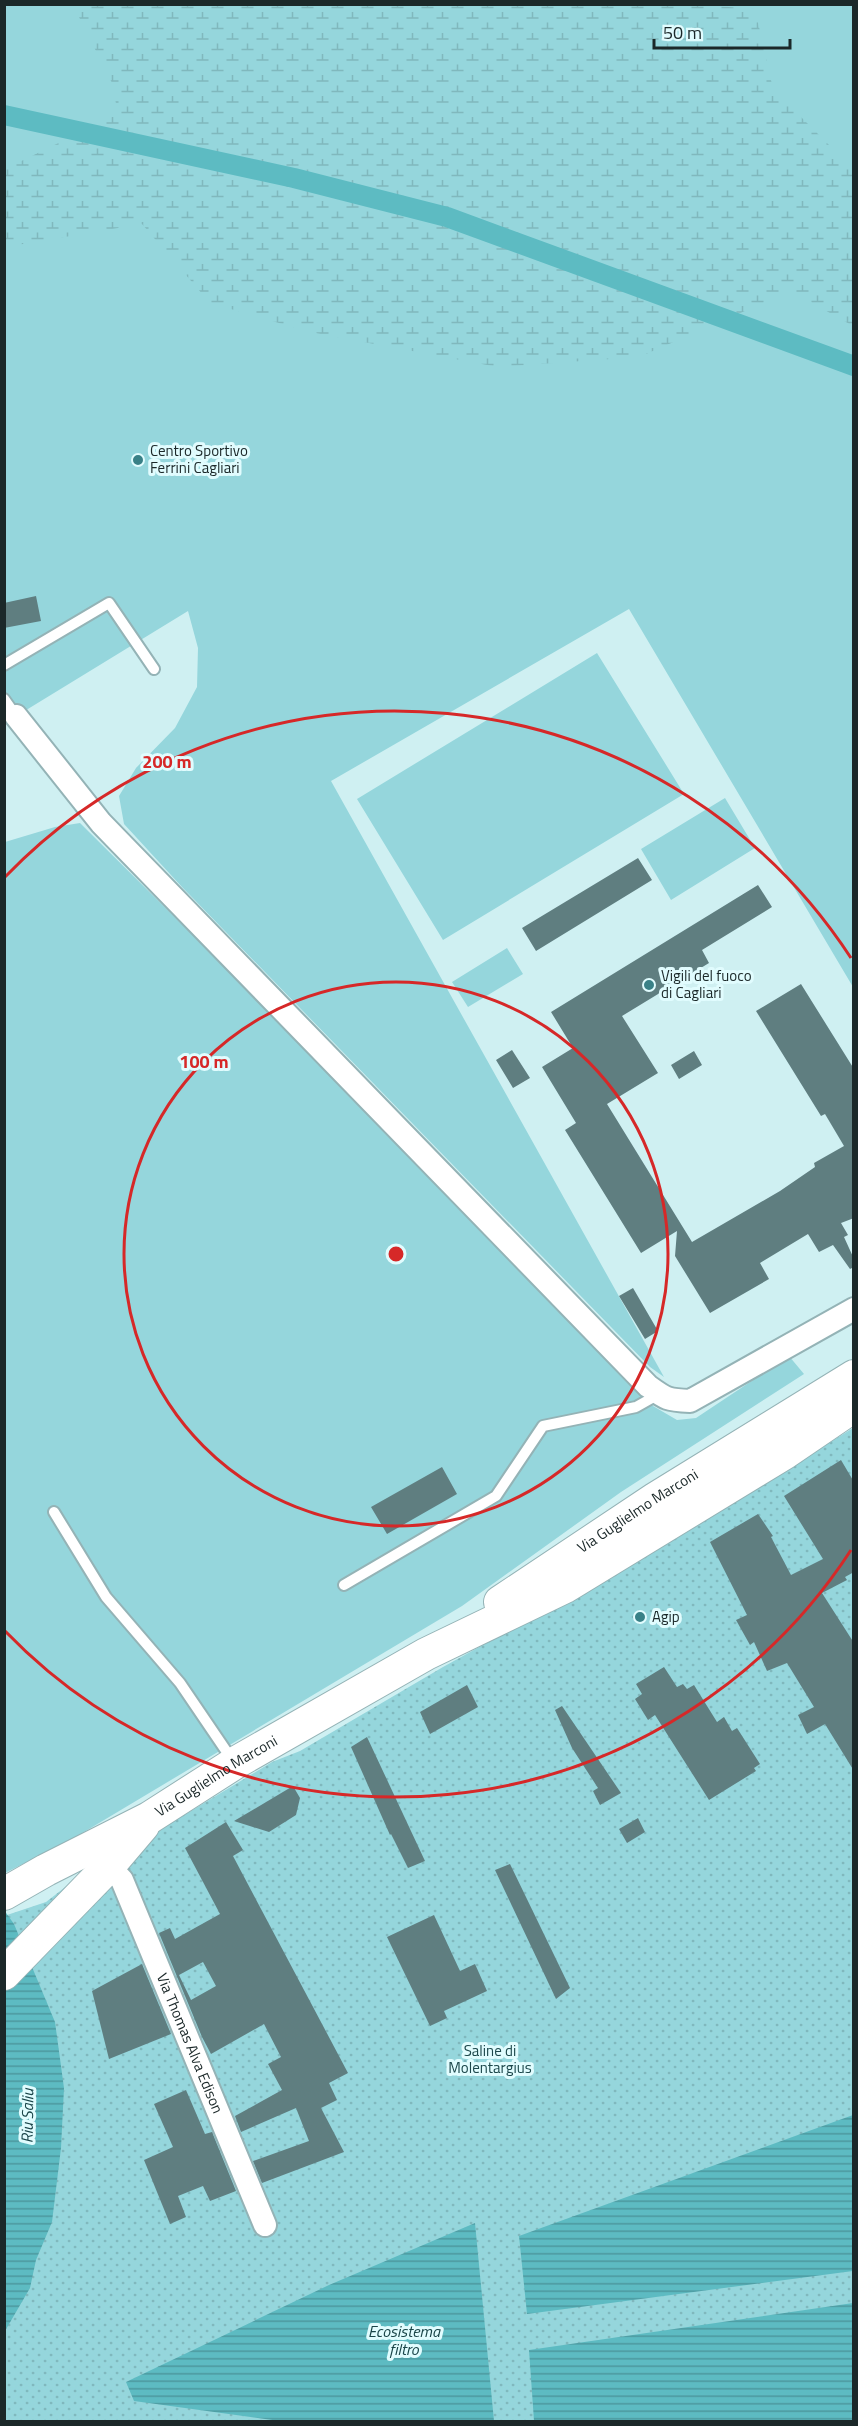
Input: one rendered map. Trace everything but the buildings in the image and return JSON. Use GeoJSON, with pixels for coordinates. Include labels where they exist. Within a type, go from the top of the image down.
{"type":"FeatureCollection","features":[{"type":"Feature","properties":{"kind":"main road"},"geometry":{"type":"LineString","coordinates":[[656,1498],[854,1361]]}},
{"type":"Feature","properties":{"kind":"main road","name":"Via Guglielmo Marconi"},"geometry":{"type":"LineString","coordinates":[[426,1654],[557,1562],[854,1376]]}},
{"type":"Feature","properties":{"kind":"main road","name":"Via Guglielmo Marconi"},"geometry":{"type":"LineString","coordinates":[[4,1894],[47,1878],[149,1818],[235,1763],[426,1654],[565,1587],[784,1453],[854,1406]]}},
{"type":"Feature","properties":{"kind":"main road"},"geometry":{"type":"LineString","coordinates":[[784,1453],[854,1412]]}},
{"type":"Feature","properties":{"kind":"main road"},"geometry":{"type":"LineString","coordinates":[[4,1974],[109,1866],[149,1818]]}},
{"type":"Feature","properties":{"kind":"street"},"geometry":{"type":"LineString","coordinates":[[10,708],[101,823],[648,1386],[659,1394],[668,1400],[690,1401],[854,1309]]}},
{"type":"Feature","properties":{"kind":"street","name":"Via Thomas Alva Edison"},"geometry":{"type":"LineString","coordinates":[[109,1866],[122,1880],[265,2225]]}},
{"type":"Feature","properties":{"kind":"lane"},"geometry":{"type":"LineString","coordinates":[[4,665],[110,603],[154,669]]}},
{"type":"Feature","properties":{"kind":"lane"},"geometry":{"type":"LineString","coordinates":[[344,1585],[496,1496],[543,1426],[636,1407],[659,1394]]}},
{"type":"Feature","properties":{"kind":"lane"},"geometry":{"type":"LineString","coordinates":[[54,1512],[106,1597],[180,1683],[235,1763]]}},
{"type":"Feature","properties":{"kind":"green space"},"geometry":{"type":"Polygon","coordinates":[[[5,5],[853,5],[853,987],[629,609],[331,781],[664,1377],[650,1367],[182,887],[124,824],[119,796],[136,768],[175,728],[197,687],[198,648],[188,611],[5,723],[5,5]]]}},
{"type":"Feature","properties":{"kind":"green space"},"geometry":{"type":"Polygon","coordinates":[[[83,5],[702,5],[755,9],[773,89],[853,169],[853,326],[791,291],[639,357],[498,367],[310,332],[210,303],[142,224],[5,247],[5,169],[118,114],[112,83],[77,13],[83,5]]]}},
{"type":"Feature","properties":{"kind":"green space"},"geometry":{"type":"Polygon","coordinates":[[[597,653],[684,794],[443,940],[357,799],[597,653]]]}},
{"type":"Feature","properties":{"kind":"green space"},"geometry":{"type":"Polygon","coordinates":[[[725,798],[755,848],[671,900],[641,849],[725,798]]]}},
{"type":"Feature","properties":{"kind":"green space"},"geometry":{"type":"Polygon","coordinates":[[[80,823],[236,978],[653,1406],[677,1420],[696,1418],[789,1356],[804,1374],[621,1492],[462,1606],[74,1838],[5,1873],[5,842],[55,827],[80,823]]]}},
{"type":"Feature","properties":{"kind":"green space"},"geometry":{"type":"Polygon","coordinates":[[[507,948],[523,974],[468,1007],[452,982],[507,948]]]}},
{"type":"Feature","properties":{"kind":"green space","name":"Saline di Molentargius"},"geometry":{"type":"Polygon","coordinates":[[[853,1428],[853,2421],[5,2421],[4,1916],[46,1902],[104,1857],[133,1846],[272,1762],[300,1751],[443,1667],[679,1537],[853,1428]]]}},
{"type":"Feature","properties":{"kind":"water","name":"Riu Saliu"},"geometry":{"type":"Polygon","coordinates":[[[4,1910],[14,1924],[55,2022],[64,2088],[61,2148],[52,2222],[36,2260],[30,2288],[5,2331],[4,1910]]]}},
{"type":"Feature","properties":{"kind":"water"},"geometry":{"type":"Polygon","coordinates":[[[853,2115],[853,2271],[527,2314],[519,2236],[853,2115]]]}},
{"type":"Feature","properties":{"kind":"water","name":"Ecosistema filtro"},"geometry":{"type":"Polygon","coordinates":[[[475,2223],[494,2421],[287,2422],[134,2401],[126,2382],[329,2285],[475,2223]]]}},
{"type":"Feature","properties":{"kind":"water"},"geometry":{"type":"Polygon","coordinates":[[[853,2303],[853,2421],[534,2421],[529,2350],[853,2303]]]}},
{"type":"Feature","properties":{"kind":"waterway"},"geometry":{"type":"LineString","coordinates":[[4,115],[294,178],[447,217],[854,366]]}},
{"type":"Feature","properties":{"kind":"place","name":"Centro Sportivo Ferrini Cagliari"},"geometry":{"type":"Point","coordinates":[138,460]}},
{"type":"Feature","properties":{"kind":"place","name":"Vigili del fuoco di Cagliari"},"geometry":{"type":"Point","coordinates":[649,985]}},
{"type":"Feature","properties":{"kind":"place","name":"Agip"},"geometry":{"type":"Point","coordinates":[640,1617]}}]}
